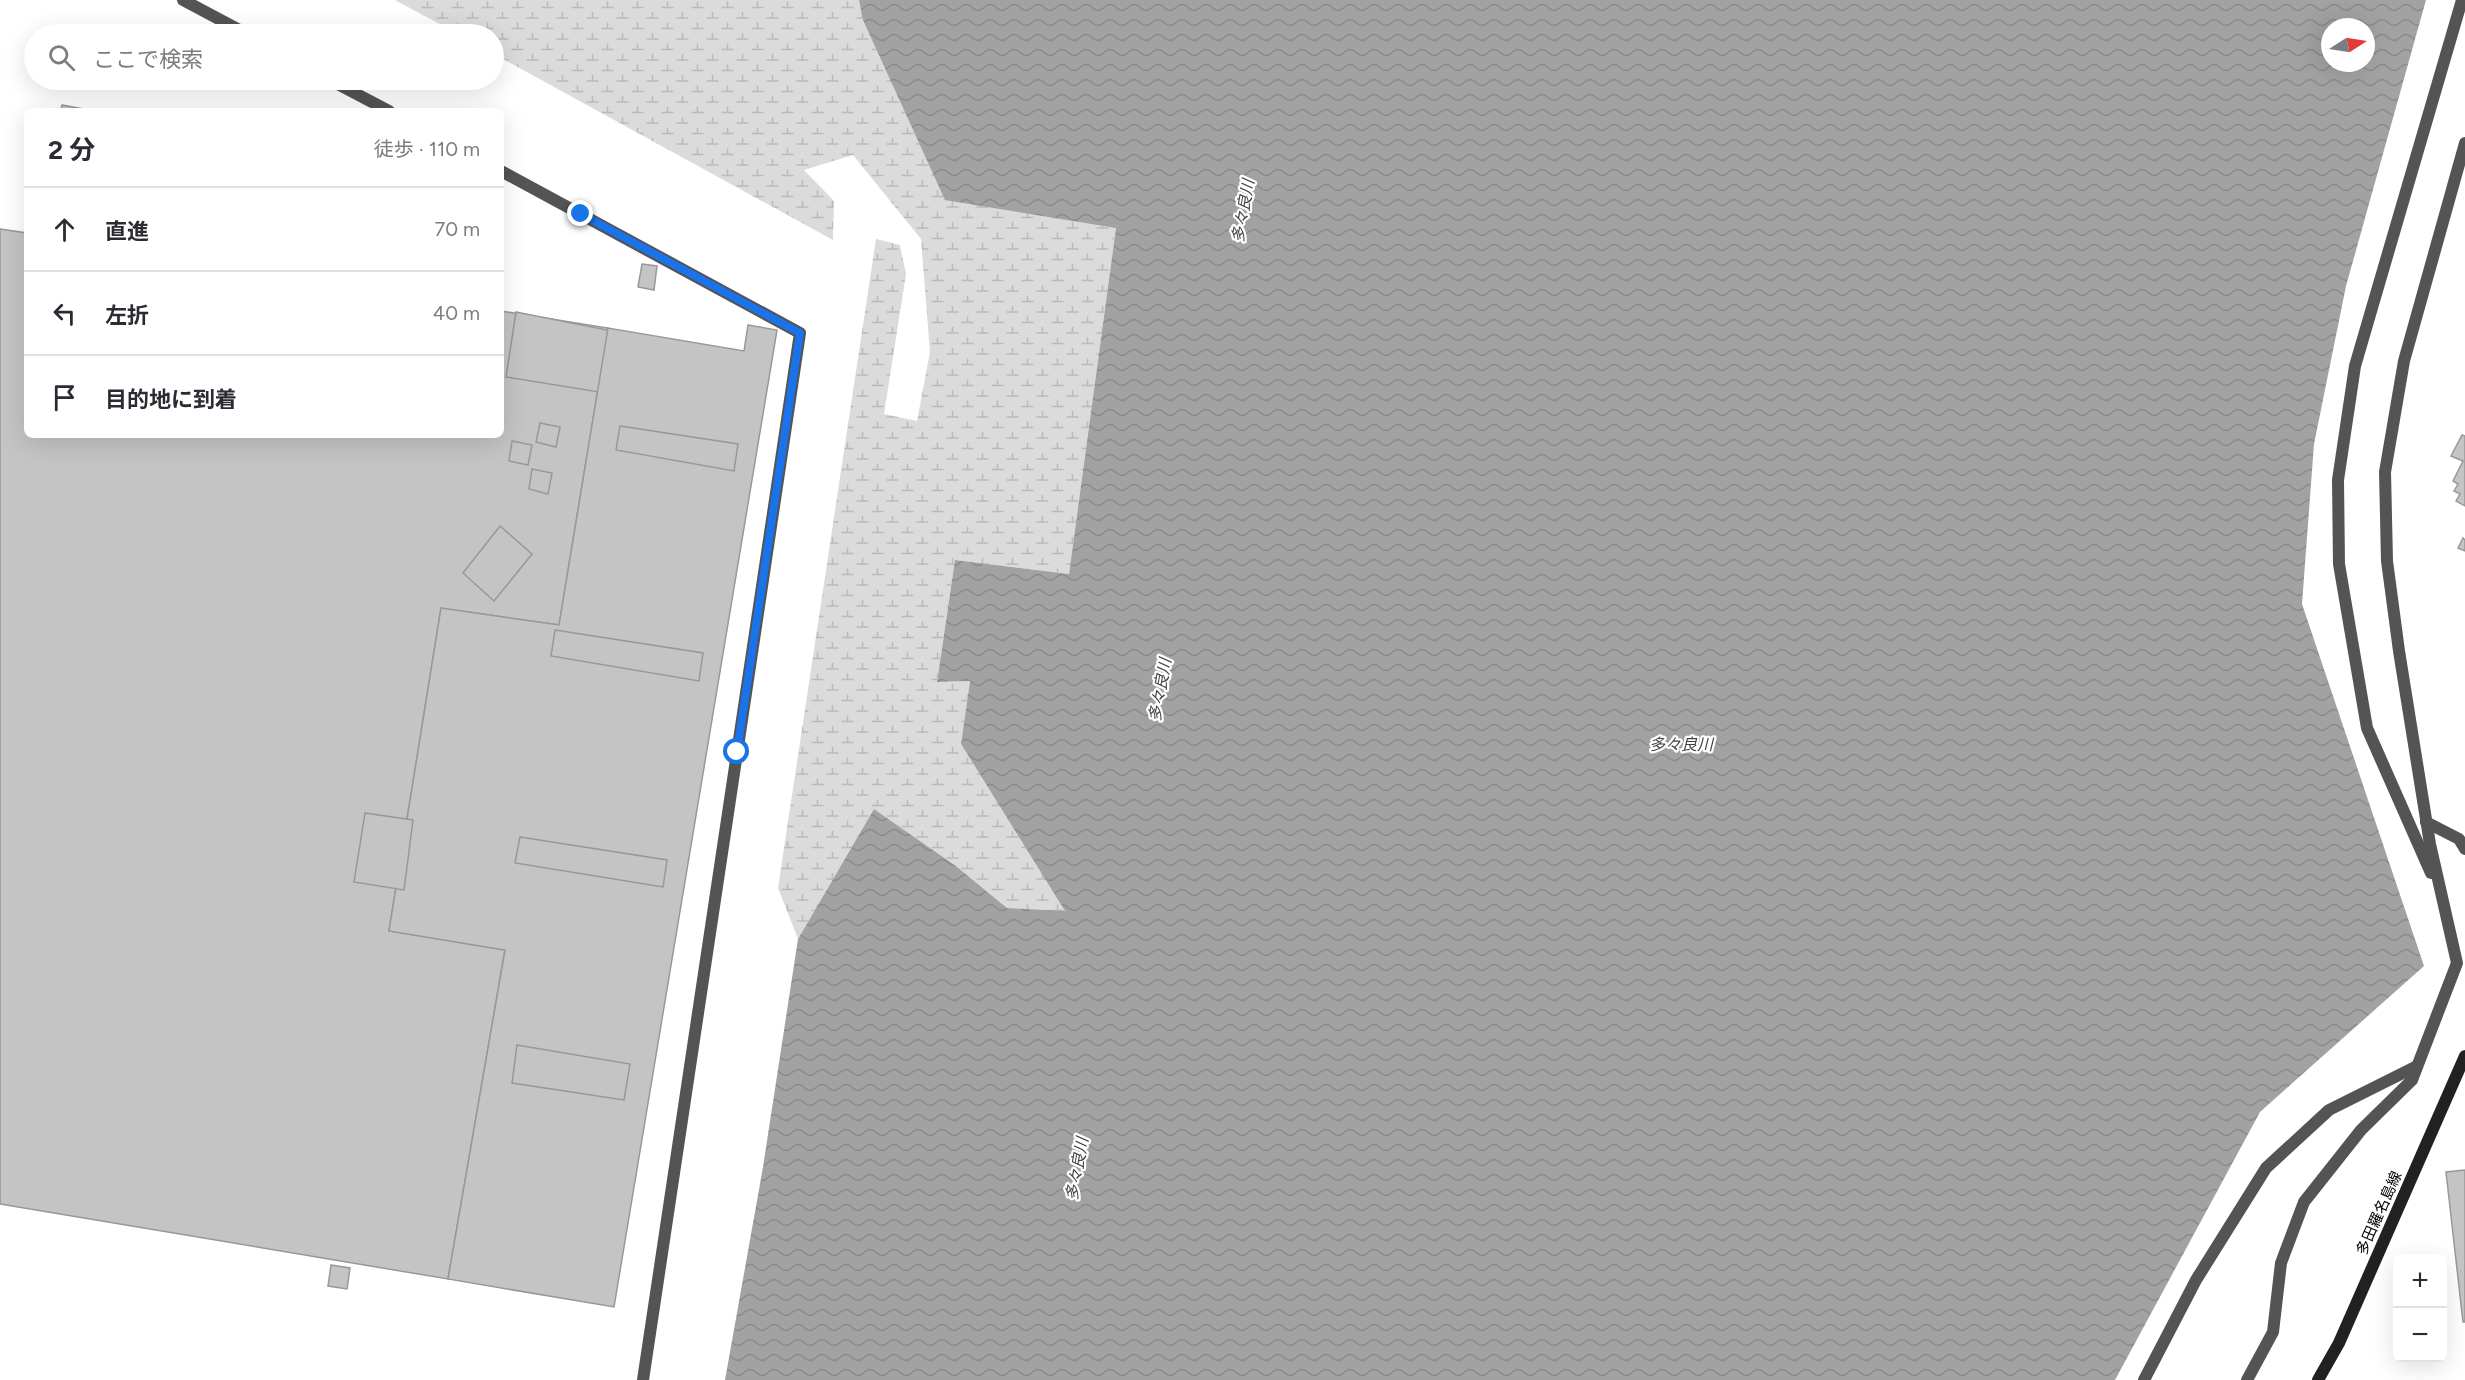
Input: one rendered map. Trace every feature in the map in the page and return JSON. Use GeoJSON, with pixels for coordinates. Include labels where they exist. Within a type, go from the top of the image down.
{"type":"FeatureCollection","features":[{"type":"Feature","properties":{"kind":"main road","name":"多田羅名島線"},"geometry":{"type":"LineString","coordinates":[[2318,1380],[2339,1343],[2465,1056]]}},
{"type":"Feature","properties":{"kind":"street"},"geometry":{"type":"LineString","coordinates":[[183,0],[228,24]]}},
{"type":"Feature","properties":{"kind":"street"},"geometry":{"type":"LineString","coordinates":[[2443,900],[2367,728],[2339,564],[2338,480],[2355,366],[2462,0]]}},
{"type":"Feature","properties":{"kind":"street"},"geometry":{"type":"LineString","coordinates":[[349,90],[383,108]]}},
{"type":"Feature","properties":{"kind":"street"},"geometry":{"type":"LineString","coordinates":[[2247,1380],[2273,1332],[2281,1263],[2304,1202],[2361,1130],[2412,1080],[2460,969],[2426,822],[2387,561],[2385,472],[2404,361],[2465,143]]}},
{"type":"Feature","properties":{"kind":"street"},"geometry":{"type":"LineString","coordinates":[[504,173],[800,333],[643,1380]]}},
{"type":"Feature","properties":{"kind":"street"},"geometry":{"type":"LineString","coordinates":[[2426,822],[2459,839],[2465,849]]}},
{"type":"Feature","properties":{"kind":"street"},"geometry":{"type":"LineString","coordinates":[[2144,1380],[2196,1281],[2266,1168],[2329,1110],[2417,1066]]}},
{"type":"Feature","properties":{"kind":"green space"},"geometry":{"type":"Polygon","coordinates":[[[395,0],[1123,0],[1116,228],[1069,574],[955,560],[937,682],[970,681],[961,744],[1066,912],[1007,908],[956,866],[874,809],[798,939],[778,888],[876,239],[900,245],[906,274],[884,414],[917,421],[930,352],[921,239],[853,155],[804,170],[834,201],[833,240],[504,59],[504,24],[439,24],[395,0]]]}},
{"type":"Feature","properties":{"kind":"water","name":"多々良川"},"geometry":{"type":"Polygon","coordinates":[[[859,0],[2426,0],[2346,286],[2314,444],[2302,604],[2424,966],[2260,1112],[2115,1380],[725,1380],[763,1167],[798,939],[874,809],[956,866],[1007,908],[1065,911],[961,744],[970,681],[937,682],[955,560],[1069,574],[1116,228],[945,200],[863,20],[859,0]]]}},
{"type":"Feature","properties":{"kind":"building"},"geometry":{"type":"Polygon","coordinates":[[[62,105],[78,108],[62,108],[62,105]]]}},
{"type":"Feature","properties":{"kind":"building"},"geometry":{"type":"Polygon","coordinates":[[[0,229],[24,233],[24,438],[504,438],[504,311],[608,328],[559,625],[441,608],[389,931],[505,950],[448,1279],[0,1204],[0,229]]]}},
{"type":"Feature","properties":{"kind":"building"},"geometry":{"type":"Polygon","coordinates":[[[642,264],[657,266],[654,290],[638,287],[642,264]]]}},
{"type":"Feature","properties":{"kind":"building"},"geometry":{"type":"Polygon","coordinates":[[[516,312],[612,331],[599,392],[506,377],[516,312]]]}},
{"type":"Feature","properties":{"kind":"building"},"geometry":{"type":"Polygon","coordinates":[[[748,325],[777,330],[614,1307],[448,1279],[505,950],[389,931],[441,608],[559,625],[608,328],[744,351],[748,325]]]}},
{"type":"Feature","properties":{"kind":"building"},"geometry":{"type":"Polygon","coordinates":[[[540,423],[560,427],[556,447],[536,442],[540,423]]]}},
{"type":"Feature","properties":{"kind":"building"},"geometry":{"type":"Polygon","coordinates":[[[620,426],[738,444],[734,471],[616,450],[620,426]]]}},
{"type":"Feature","properties":{"kind":"building"},"geometry":{"type":"Polygon","coordinates":[[[2462,435],[2465,436],[2465,506],[2456,501],[2460,494],[2454,491],[2458,484],[2453,481],[2463,461],[2451,456],[2462,435]]]}},
{"type":"Feature","properties":{"kind":"building"},"geometry":{"type":"Polygon","coordinates":[[[512,441],[532,445],[528,465],[509,461],[512,441]]]}},
{"type":"Feature","properties":{"kind":"building"},"geometry":{"type":"Polygon","coordinates":[[[532,469],[552,473],[548,494],[529,489],[532,469]]]}},
{"type":"Feature","properties":{"kind":"building"},"geometry":{"type":"Polygon","coordinates":[[[500,526],[532,554],[494,601],[463,573],[500,526]]]}},
{"type":"Feature","properties":{"kind":"building"},"geometry":{"type":"Polygon","coordinates":[[[2463,538],[2465,540],[2465,551],[2458,548],[2463,538]]]}},
{"type":"Feature","properties":{"kind":"building"},"geometry":{"type":"Polygon","coordinates":[[[555,630],[703,653],[699,681],[551,656],[555,630]]]}},
{"type":"Feature","properties":{"kind":"building"},"geometry":{"type":"Polygon","coordinates":[[[365,813],[413,820],[404,890],[354,882],[365,813]]]}},
{"type":"Feature","properties":{"kind":"building"},"geometry":{"type":"Polygon","coordinates":[[[520,837],[667,860],[663,887],[515,863],[520,837]]]}},
{"type":"Feature","properties":{"kind":"building"},"geometry":{"type":"Polygon","coordinates":[[[517,1045],[630,1064],[624,1100],[512,1083],[517,1045]]]}},
{"type":"Feature","properties":{"kind":"building"},"geometry":{"type":"Polygon","coordinates":[[[2465,1170],[2465,1322],[2463,1322],[2446,1172],[2465,1170]]]}},
{"type":"Feature","properties":{"kind":"building"},"geometry":{"type":"Polygon","coordinates":[[[331,1265],[350,1268],[347,1289],[328,1286],[331,1265]]]}},
{"type":"Feature","properties":{"kind":"route"},"geometry":{"type":"LineString","coordinates":[[581,214],[800,333],[737,752]]}}]}
